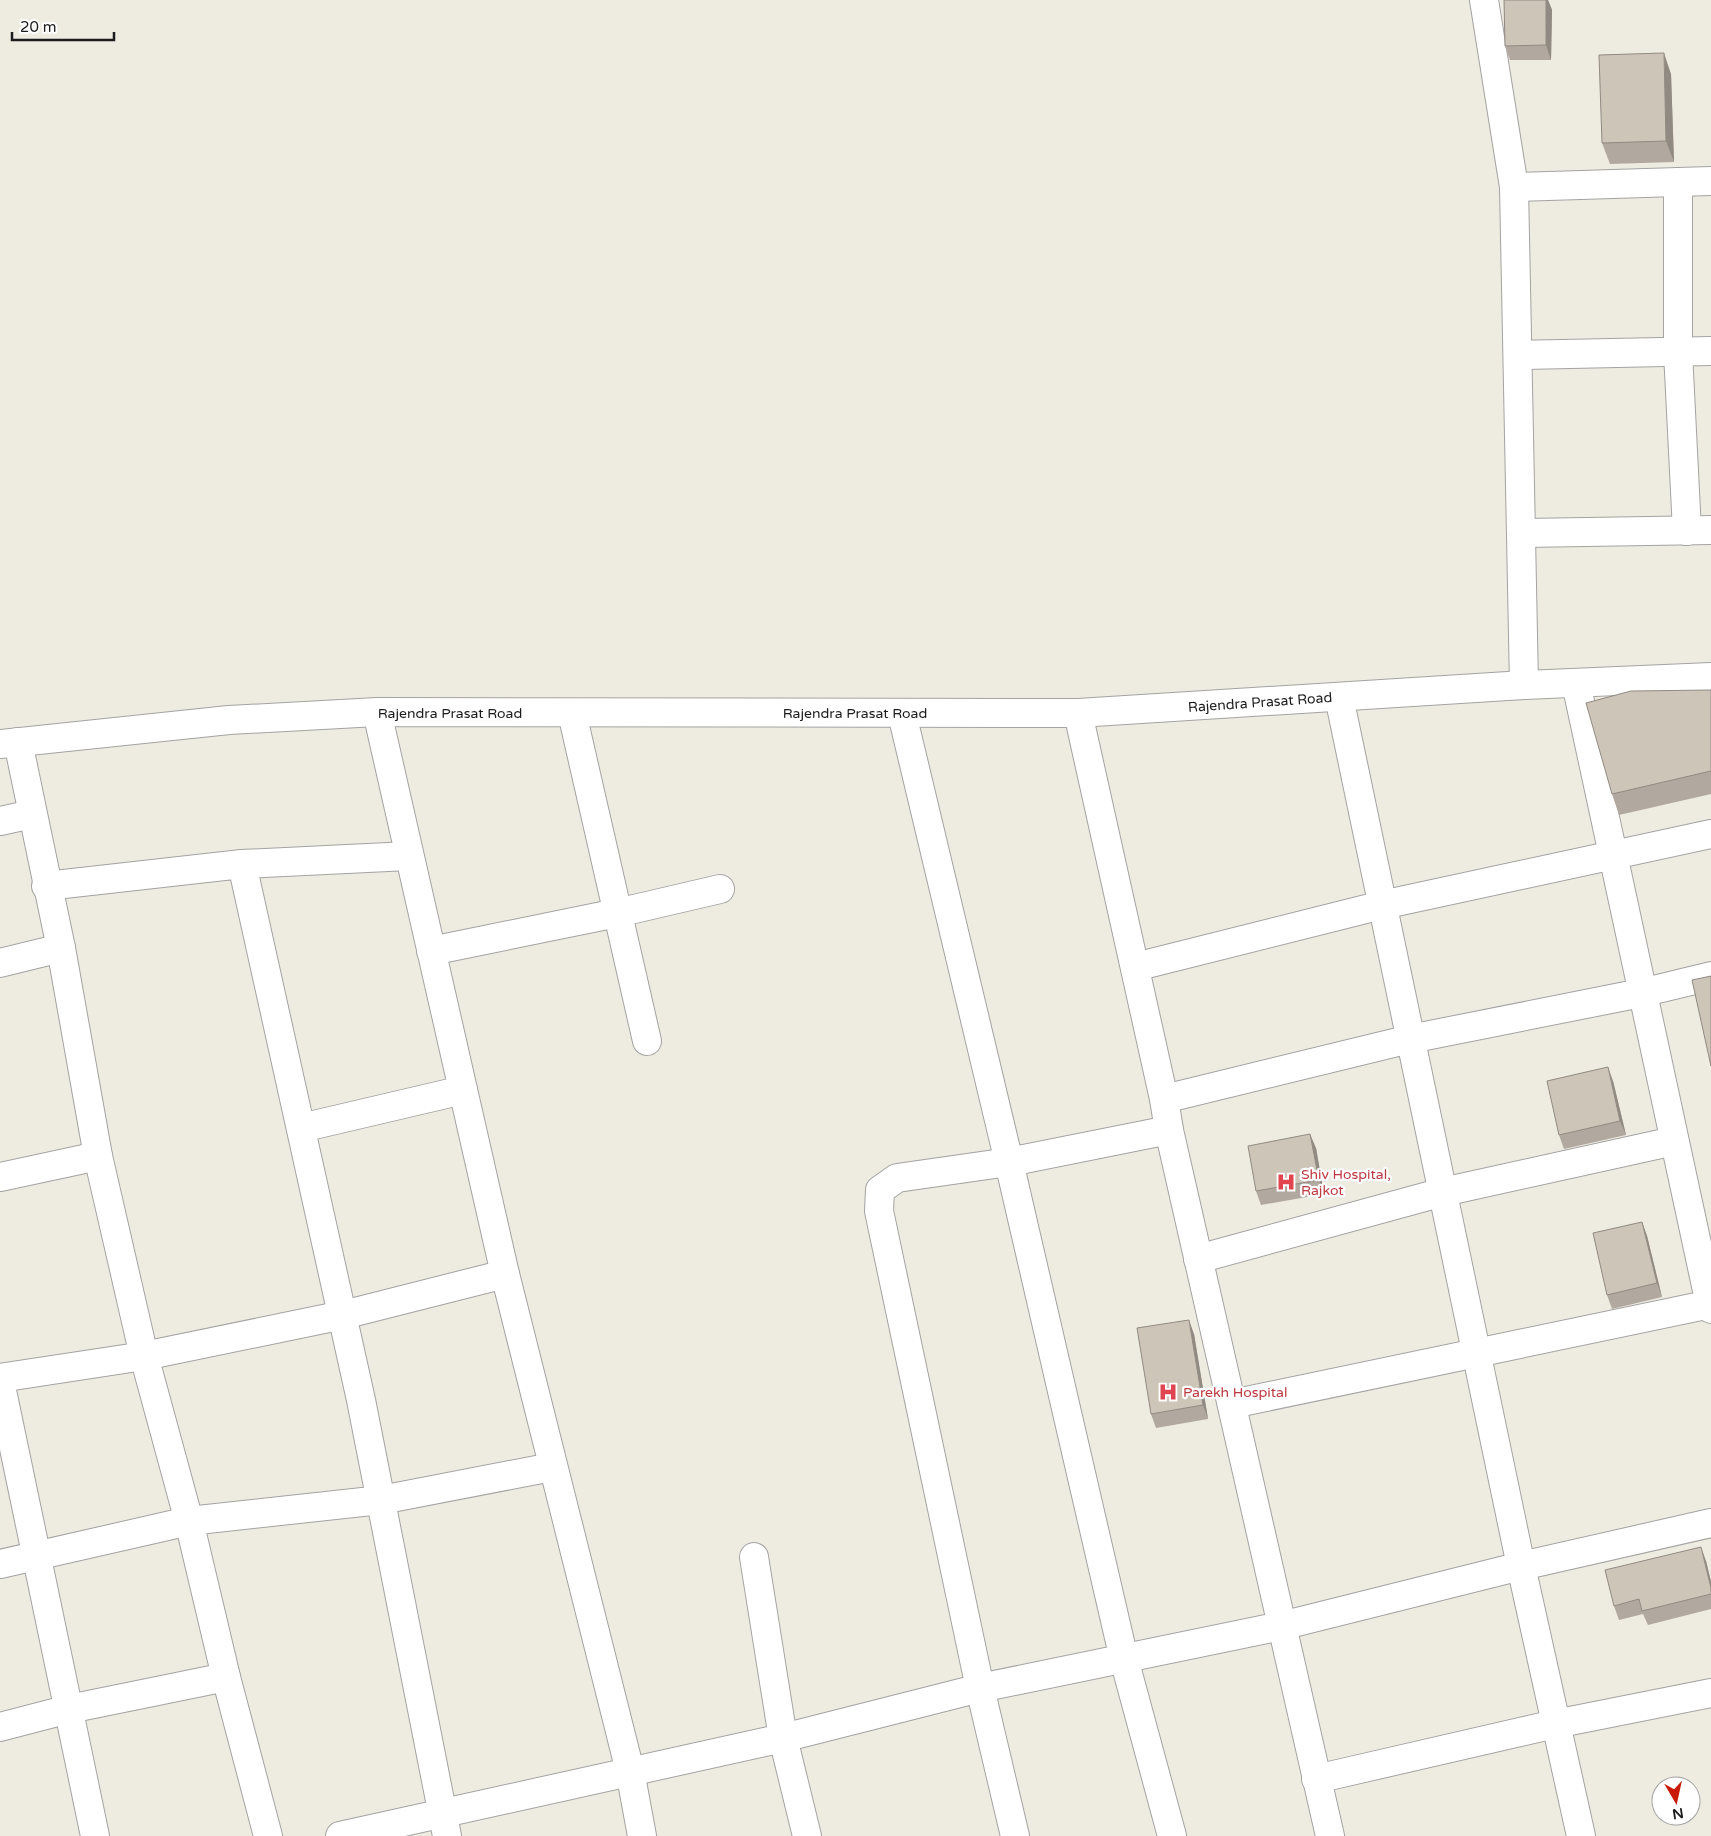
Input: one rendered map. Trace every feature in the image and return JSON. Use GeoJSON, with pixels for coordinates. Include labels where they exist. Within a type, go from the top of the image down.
{"type":"FeatureCollection","features":[{"type":"Feature","properties":{"kind":"street"},"geometry":{"type":"LineString","coordinates":[[1484,0],[1514,187],[1524,685]]}},
{"type":"Feature","properties":{"kind":"street"},"geometry":{"type":"LineString","coordinates":[[1514,187],[1711,181]]}},
{"type":"Feature","properties":{"kind":"street"},"geometry":{"type":"LineString","coordinates":[[1521,533],[1699,530],[1678,352],[1678,182]]}},
{"type":"Feature","properties":{"kind":"street"},"geometry":{"type":"LineString","coordinates":[[1518,356],[1711,351]]}},
{"type":"Feature","properties":{"kind":"street","name":"Rajendra Prasat Road"},"geometry":{"type":"LineString","coordinates":[[9,743],[229,720],[376,712],[1078,713],[1524,685],[1711,678]]}},
{"type":"Feature","properties":{"kind":"street"},"geometry":{"type":"LineString","coordinates":[[1232,1404],[1711,1306],[1576,683]]}},
{"type":"Feature","properties":{"kind":"street"},"geometry":{"type":"LineString","coordinates":[[1339,697],[1521,1566],[1581,1836]]}},
{"type":"Feature","properties":{"kind":"street"},"geometry":{"type":"LineString","coordinates":[[376,712],[504,1274],[630,1771],[642,1836]]}},
{"type":"Feature","properties":{"kind":"street"},"geometry":{"type":"LineString","coordinates":[[572,713],[647,1041]]}},
{"type":"Feature","properties":{"kind":"street"},"geometry":{"type":"LineString","coordinates":[[1078,713],[1164,1099],[1169,1130],[1330,1836]]}},
{"type":"Feature","properties":{"kind":"street"},"geometry":{"type":"LineString","coordinates":[[902,714],[1009,1162],[1124,1659],[1172,1836]]}},
{"type":"Feature","properties":{"kind":"street"},"geometry":{"type":"LineString","coordinates":[[9,743],[32,814],[46,886],[61,948],[98,1156],[144,1356],[189,1521],[226,1678],[268,1836]]}},
{"type":"Feature","properties":{"kind":"street"},"geometry":{"type":"LineString","coordinates":[[0,821],[32,814]]}},
{"type":"Feature","properties":{"kind":"street"},"geometry":{"type":"LineString","coordinates":[[1135,967],[1382,905],[1711,834]]}},
{"type":"Feature","properties":{"kind":"street"},"geometry":{"type":"LineString","coordinates":[[46,886],[242,864],[409,856]]}},
{"type":"Feature","properties":{"kind":"street"},"geometry":{"type":"LineString","coordinates":[[242,864],[343,1315],[444,1825]]}},
{"type":"Feature","properties":{"kind":"street"},"geometry":{"type":"LineString","coordinates":[[431,951],[617,913],[720,889]]}},
{"type":"Feature","properties":{"kind":"street"},"geometry":{"type":"LineString","coordinates":[[0,963],[61,948]]}},
{"type":"Feature","properties":{"kind":"street"},"geometry":{"type":"LineString","coordinates":[[1164,1099],[1410,1039],[1642,993],[1711,976]]}},
{"type":"Feature","properties":{"kind":"street"},"geometry":{"type":"LineString","coordinates":[[301,1128],[463,1090]]}},
{"type":"Feature","properties":{"kind":"street"},"geometry":{"type":"LineString","coordinates":[[1015,1836],[980,1688],[879,1211],[880,1190],[896,1178],[1009,1162],[1169,1130]]}},
{"type":"Feature","properties":{"kind":"street"},"geometry":{"type":"LineString","coordinates":[[1198,1259],[1443,1192],[1674,1141]]}},
{"type":"Feature","properties":{"kind":"street"},"geometry":{"type":"LineString","coordinates":[[0,1177],[98,1156]]}},
{"type":"Feature","properties":{"kind":"street"},"geometry":{"type":"LineString","coordinates":[[95,1836],[0,1380],[144,1356],[343,1315],[504,1274]]}},
{"type":"Feature","properties":{"kind":"street"},"geometry":{"type":"LineString","coordinates":[[0,1564],[37,1554],[189,1521],[380,1500],[552,1467]]}},
{"type":"Feature","properties":{"kind":"street"},"geometry":{"type":"LineString","coordinates":[[340,1836],[444,1825],[630,1771],[783,1738],[980,1688],[1281,1626],[1521,1566],[1711,1523]]}},
{"type":"Feature","properties":{"kind":"street"},"geometry":{"type":"LineString","coordinates":[[754,1557],[783,1738],[807,1836]]}},
{"type":"Feature","properties":{"kind":"street"},"geometry":{"type":"LineString","coordinates":[[0,1727],[69,1709],[226,1678]]}},
{"type":"Feature","properties":{"kind":"street"},"geometry":{"type":"LineString","coordinates":[[1316,1779],[1555,1724],[1711,1693]]}},
{"type":"Feature","properties":{"kind":"building"},"geometry":{"type":"Polygon","coordinates":[[[1504,0],[1546,0],[1546,45],[1505,46],[1504,0]]]}},
{"type":"Feature","properties":{"kind":"building"},"geometry":{"type":"Polygon","coordinates":[[[1664,53],[1666,141],[1602,143],[1599,55],[1664,53]]]}},
{"type":"Feature","properties":{"kind":"building"},"geometry":{"type":"Polygon","coordinates":[[[1711,690],[1711,771],[1612,794],[1586,703],[1631,691],[1711,690]]]}},
{"type":"Feature","properties":{"kind":"building"},"geometry":{"type":"Polygon","coordinates":[[[1711,976],[1711,1066],[1692,980],[1711,976]]]}},
{"type":"Feature","properties":{"kind":"building"},"geometry":{"type":"Polygon","coordinates":[[[1608,1067],[1620,1121],[1559,1135],[1547,1081],[1608,1067]]]}},
{"type":"Feature","properties":{"kind":"building"},"geometry":{"type":"Polygon","coordinates":[[[1310,1134],[1319,1180],[1256,1191],[1248,1146],[1310,1134]]]}},
{"type":"Feature","properties":{"kind":"building"},"geometry":{"type":"Polygon","coordinates":[[[1642,1222],[1657,1283],[1607,1295],[1593,1233],[1642,1222]]]}},
{"type":"Feature","properties":{"kind":"building"},"geometry":{"type":"Polygon","coordinates":[[[1189,1320],[1203,1405],[1151,1414],[1137,1328],[1189,1320]]]}},
{"type":"Feature","properties":{"kind":"building"},"geometry":{"type":"Polygon","coordinates":[[[1701,1547],[1711,1594],[1642,1611],[1639,1599],[1614,1606],[1605,1570],[1701,1547]]]}},
{"type":"Feature","properties":{"kind":"place","name":"Shiv Hospital, Rajkot"},"geometry":{"type":"Point","coordinates":[1286,1182]}},
{"type":"Feature","properties":{"kind":"place","name":"Parekh Hospital"},"geometry":{"type":"Point","coordinates":[1168,1392]}}]}
